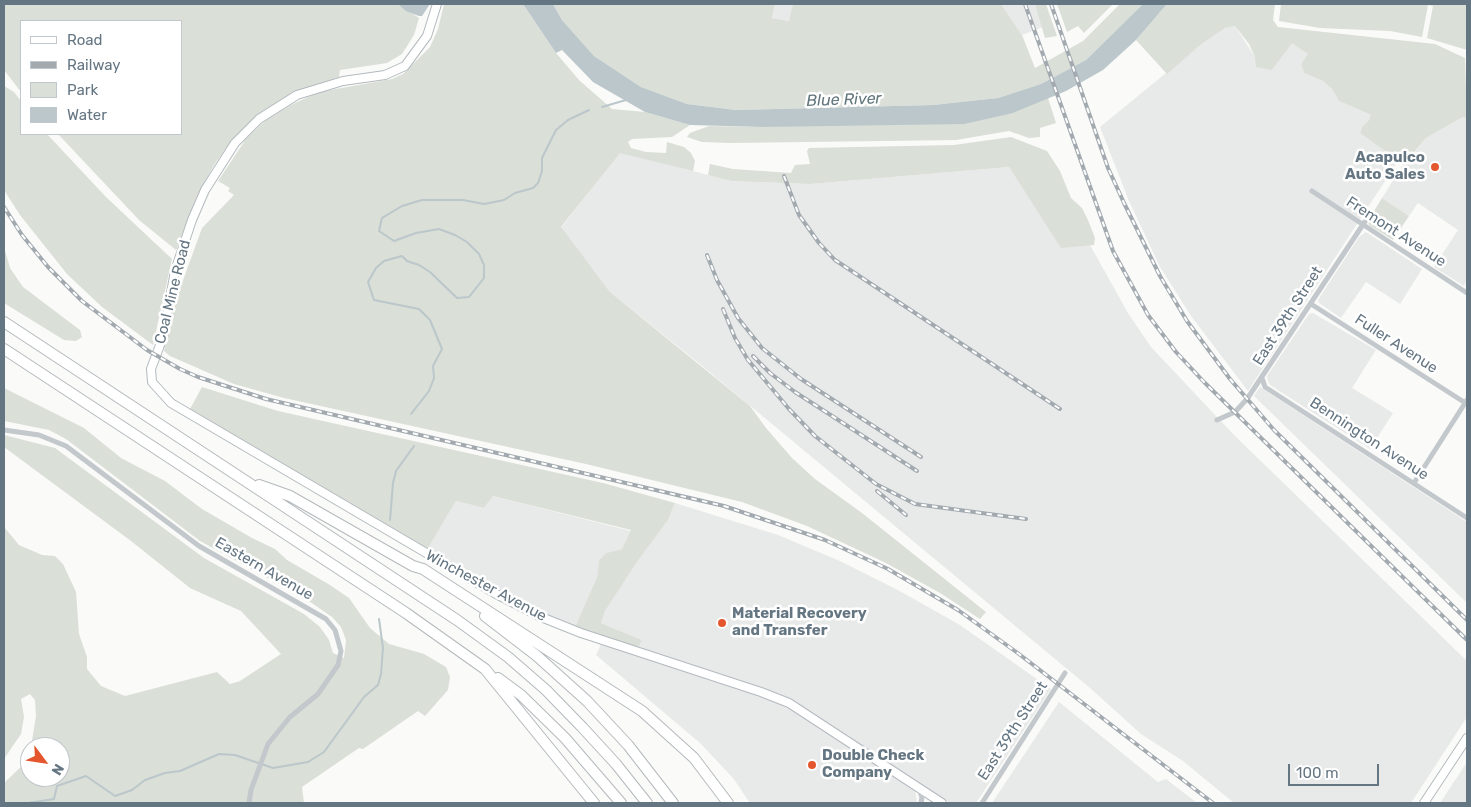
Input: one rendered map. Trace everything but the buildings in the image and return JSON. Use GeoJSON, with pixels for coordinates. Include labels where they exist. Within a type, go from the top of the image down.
{"type":"FeatureCollection","features":[{"type":"Feature","properties":{"kind":"highway"},"geometry":{"type":"LineString","coordinates":[[4,322],[457,620],[508,657],[546,690],[582,727],[616,764],[647,803]]}},
{"type":"Feature","properties":{"kind":"highway"},"geometry":{"type":"LineString","coordinates":[[4,348],[406,613],[485,669],[521,696],[564,738],[621,803]]}},
{"type":"Feature","properties":{"kind":"highway"},"geometry":{"type":"LineString","coordinates":[[241,478],[290,496],[413,566],[423,569],[642,711],[694,758],[728,803]]}},
{"type":"Feature","properties":{"kind":"highway"},"geometry":{"type":"LineString","coordinates":[[413,566],[420,574],[482,613],[580,694],[628,745],[673,803]]}},
{"type":"Feature","properties":{"kind":"highway"},"geometry":{"type":"LineString","coordinates":[[485,669],[594,803]]}},
{"type":"Feature","properties":{"kind":"street","name":"Coal Mine Road"},"geometry":{"type":"LineString","coordinates":[[154,384],[151,369],[163,337],[175,271],[192,220],[205,190],[235,143],[259,119],[297,95],[343,81],[385,75],[405,66],[427,36],[437,4]]}},
{"type":"Feature","properties":{"kind":"street","name":"Fremont Avenue"},"geometry":{"type":"LineString","coordinates":[[1312,191],[1467,293]]}},
{"type":"Feature","properties":{"kind":"street","name":"East 39th Street"},"geometry":{"type":"LineString","coordinates":[[1217,420],[1235,412],[1262,378],[1370,214]]}},
{"type":"Feature","properties":{"kind":"street","name":"Fuller Avenue"},"geometry":{"type":"LineString","coordinates":[[1311,304],[1467,403]]}},
{"type":"Feature","properties":{"kind":"street","name":"Bennington Avenue"},"geometry":{"type":"LineString","coordinates":[[1262,378],[1266,387],[1467,518]]}},
{"type":"Feature","properties":{"kind":"street","name":"Winchester Avenue"},"geometry":{"type":"LineString","coordinates":[[154,384],[171,402],[496,594],[542,617],[581,633],[789,703],[942,803]]}},
{"type":"Feature","properties":{"kind":"street"},"geometry":{"type":"LineString","coordinates":[[1414,483],[1467,403]]}},
{"type":"Feature","properties":{"kind":"street","name":"Eastern Avenue"},"geometry":{"type":"LineString","coordinates":[[4,430],[39,435],[66,446],[199,546],[326,619],[336,630],[341,650],[338,665],[318,694],[279,729],[265,750],[252,784],[249,803]]}},
{"type":"Feature","properties":{"kind":"street","name":"East 39th Street"},"geometry":{"type":"LineString","coordinates":[[982,803],[1065,674]]}},
{"type":"Feature","properties":{"kind":"street"},"geometry":{"type":"LineString","coordinates":[[1424,803],[1467,738]]}},
{"type":"Feature","properties":{"kind":"street"},"geometry":{"type":"LineString","coordinates":[[919,788],[922,797],[921,803]]}},
{"type":"Feature","properties":{"kind":"shaded area"},"geometry":{"type":"Polygon","coordinates":[[[775,4],[793,4],[790,21],[772,18],[775,4]]]}},
{"type":"Feature","properties":{"kind":"shaded area"},"geometry":{"type":"Polygon","coordinates":[[[1001,4],[1035,4],[1043,27],[1022,35],[1001,4]]]}},
{"type":"Feature","properties":{"kind":"shaded area"},"geometry":{"type":"Polygon","coordinates":[[[1235,26],[1255,57],[1272,70],[1292,42],[1308,54],[1301,64],[1304,73],[1323,81],[1332,89],[1339,101],[1371,115],[1360,133],[1382,149],[1402,155],[1248,391],[1191,316],[1160,267],[1129,201],[1100,127],[1199,46],[1225,28],[1235,26]]]}},
{"type":"Feature","properties":{"kind":"shaded area"},"geometry":{"type":"Polygon","coordinates":[[[1463,117],[1467,118],[1467,280],[1464,286],[1434,267],[1458,230],[1418,203],[1409,216],[1382,198],[1409,155],[1413,155],[1426,138],[1463,117]]]}},
{"type":"Feature","properties":{"kind":"shaded area"},"geometry":{"type":"Polygon","coordinates":[[[620,152],[731,181],[810,184],[1009,167],[1061,247],[1090,245],[1128,313],[1151,347],[1234,435],[1467,661],[1467,717],[1411,803],[1234,803],[1183,761],[1141,734],[1090,688],[695,360],[610,292],[561,228],[620,152]]]}},
{"type":"Feature","properties":{"kind":"shaded area"},"geometry":{"type":"Polygon","coordinates":[[[1366,232],[1422,269],[1400,304],[1366,282],[1341,318],[1319,303],[1318,300],[1359,237],[1366,232]]]}},
{"type":"Feature","properties":{"kind":"shaded area"},"geometry":{"type":"Polygon","coordinates":[[[1313,313],[1376,350],[1352,388],[1393,413],[1370,449],[1270,385],[1268,381],[1267,376],[1309,314],[1313,313]]]}},
{"type":"Feature","properties":{"kind":"shaded area"},"geometry":{"type":"Polygon","coordinates":[[[1260,387],[1467,522],[1467,603],[1254,396],[1260,387]]]}},
{"type":"Feature","properties":{"kind":"shaded area"},"geometry":{"type":"Polygon","coordinates":[[[493,496],[631,531],[622,549],[606,553],[599,560],[597,577],[575,627],[513,599],[427,550],[456,501],[484,508],[493,496]]]}},
{"type":"Feature","properties":{"kind":"shaded area"},"geometry":{"type":"Polygon","coordinates":[[[675,503],[778,535],[840,561],[896,589],[960,625],[1051,689],[976,803],[950,803],[805,708],[766,689],[638,649],[642,640],[601,623],[605,611],[636,562],[668,520],[675,503]]]}},
{"type":"Feature","properties":{"kind":"shaded area"},"geometry":{"type":"Polygon","coordinates":[[[601,644],[735,687],[771,700],[799,714],[915,790],[917,803],[750,803],[733,778],[700,743],[596,655],[601,644]]]}},
{"type":"Feature","properties":{"kind":"shaded area"},"geometry":{"type":"Polygon","coordinates":[[[1059,702],[1158,782],[1166,779],[1197,803],[992,803],[1059,702]]]}},
{"type":"Feature","properties":{"kind":"shaded area"},"geometry":{"type":"Polygon","coordinates":[[[1467,762],[1467,803],[1440,803],[1467,762]]]}},
{"type":"Feature","properties":{"kind":"green space"},"geometry":{"type":"Polygon","coordinates":[[[4,4],[398,4],[419,18],[414,35],[402,54],[387,63],[340,70],[339,77],[291,94],[254,118],[231,141],[214,165],[197,196],[176,250],[139,220],[59,135],[182,135],[182,20],[20,20],[20,91],[4,70],[4,4]]]}},
{"type":"Feature","properties":{"kind":"green space"},"geometry":{"type":"Polygon","coordinates":[[[444,4],[523,4],[556,53],[579,80],[612,109],[645,112],[690,125],[672,137],[632,139],[628,142],[631,148],[646,152],[666,153],[667,142],[684,147],[691,153],[695,161],[693,171],[620,153],[561,227],[610,292],[750,406],[792,458],[815,479],[862,513],[986,612],[980,619],[940,593],[886,563],[807,526],[742,502],[586,464],[284,398],[234,384],[170,356],[164,351],[177,297],[202,228],[234,195],[228,191],[230,188],[218,181],[246,139],[266,120],[291,105],[319,92],[392,79],[403,74],[430,47],[438,29],[444,4]]]}},
{"type":"Feature","properties":{"kind":"green space"},"geometry":{"type":"Polygon","coordinates":[[[553,4],[775,4],[772,18],[789,21],[793,4],[1001,4],[1022,35],[1035,68],[1083,41],[1120,4],[1143,4],[1086,60],[1041,84],[998,98],[933,105],[736,110],[687,104],[641,87],[594,56],[562,20],[553,4]]]}},
{"type":"Feature","properties":{"kind":"green space"},"geometry":{"type":"Polygon","coordinates":[[[1035,4],[1046,4],[1057,36],[1045,38],[1035,4]]]}},
{"type":"Feature","properties":{"kind":"green space"},"geometry":{"type":"Polygon","coordinates":[[[1057,4],[1113,4],[1084,33],[1078,26],[1067,32],[1057,4]]]}},
{"type":"Feature","properties":{"kind":"green space"},"geometry":{"type":"Polygon","coordinates":[[[1167,4],[1275,4],[1273,20],[1278,27],[1435,44],[1465,58],[1467,118],[1463,117],[1426,138],[1412,155],[1396,155],[1382,149],[1360,133],[1371,115],[1339,101],[1332,89],[1323,81],[1304,73],[1301,64],[1308,54],[1292,43],[1272,70],[1256,67],[1255,57],[1249,44],[1235,26],[1225,28],[1199,46],[1167,74],[1136,40],[1167,4]]]}},
{"type":"Feature","properties":{"kind":"green space"},"geometry":{"type":"Polygon","coordinates":[[[1281,4],[1467,4],[1467,50],[1427,38],[1433,6],[1428,5],[1422,37],[1390,31],[1320,28],[1279,21],[1281,4]]]}},
{"type":"Feature","properties":{"kind":"green space"},"geometry":{"type":"Polygon","coordinates":[[[4,86],[14,92],[20,100],[20,135],[48,135],[106,197],[172,259],[153,345],[102,307],[67,274],[20,215],[4,190],[4,86]]]}},
{"type":"Feature","properties":{"kind":"green space"},"geometry":{"type":"Polygon","coordinates":[[[1048,98],[1056,123],[1040,128],[1040,137],[1029,138],[1009,131],[956,140],[730,143],[702,142],[687,137],[690,133],[709,126],[762,127],[1013,113],[1048,98]]]}},
{"type":"Feature","properties":{"kind":"green space"},"geometry":{"type":"Polygon","coordinates":[[[1011,137],[1047,151],[1060,171],[1071,198],[1082,208],[1088,220],[1095,238],[1094,245],[1061,248],[1009,167],[810,184],[731,181],[708,175],[710,164],[733,169],[791,173],[795,165],[810,164],[807,151],[809,148],[954,145],[1011,137]]]}},
{"type":"Feature","properties":{"kind":"green space"},"geometry":{"type":"Polygon","coordinates":[[[1382,198],[1409,216],[1393,240],[1369,225],[1368,221],[1382,198]]]}},
{"type":"Feature","properties":{"kind":"green space"},"geometry":{"type":"Polygon","coordinates":[[[4,247],[10,268],[23,287],[80,330],[82,337],[76,341],[64,340],[4,303],[4,247]]]}},
{"type":"Feature","properties":{"kind":"green space"},"geometry":{"type":"Polygon","coordinates":[[[202,387],[278,411],[603,483],[675,503],[668,520],[636,563],[605,611],[601,623],[642,640],[638,649],[575,627],[597,577],[599,560],[606,553],[622,549],[631,530],[493,496],[484,508],[456,501],[427,550],[190,409],[202,387]]]}},
{"type":"Feature","properties":{"kind":"green space"},"geometry":{"type":"Polygon","coordinates":[[[4,388],[84,428],[121,458],[165,481],[202,509],[275,549],[287,560],[349,598],[370,628],[389,644],[424,654],[446,667],[450,677],[448,690],[425,716],[418,711],[363,749],[359,748],[302,787],[304,803],[4,803],[4,783],[20,768],[20,787],[70,787],[70,737],[33,737],[36,716],[35,700],[30,694],[21,699],[24,717],[21,734],[4,759],[4,527],[19,545],[42,555],[55,556],[63,564],[76,592],[79,634],[87,657],[87,669],[101,686],[125,696],[217,672],[230,684],[240,681],[281,654],[241,611],[190,588],[131,541],[4,447],[4,435],[55,448],[204,558],[304,614],[320,627],[329,640],[333,653],[344,658],[346,640],[341,627],[332,617],[303,597],[200,541],[66,439],[49,430],[4,421],[4,388]]]}},
{"type":"Feature","properties":{"kind":"water"},"geometry":{"type":"Polygon","coordinates":[[[398,4],[430,4],[422,16],[419,16],[406,11],[398,4]]]}},
{"type":"Feature","properties":{"kind":"water","name":"Blue River"},"geometry":{"type":"Polygon","coordinates":[[[523,4],[553,4],[562,20],[594,56],[641,87],[687,104],[736,110],[933,105],[998,98],[1041,84],[1086,60],[1143,4],[1167,4],[1136,40],[1103,70],[1066,91],[1013,113],[964,124],[762,127],[690,125],[645,112],[593,82],[562,50],[556,53],[523,4]]]}},
{"type":"Feature","properties":{"kind":"waterway"},"geometry":{"type":"LineString","coordinates":[[602,107],[626,100]]}},
{"type":"Feature","properties":{"kind":"waterway"},"geometry":{"type":"LineString","coordinates":[[411,414],[429,391],[434,378],[433,366],[442,349],[430,320],[419,309],[374,300],[368,282],[376,268],[384,261],[402,256],[407,261],[419,265],[430,272],[457,298],[469,297],[484,278],[484,265],[479,254],[467,242],[439,229],[416,233],[394,241],[379,231],[382,218],[402,206],[422,200],[463,200],[484,204],[504,200],[515,193],[533,188],[538,183],[542,171],[542,158],[556,130],[568,120],[589,110]]}},
{"type":"Feature","properties":{"kind":"waterway"},"geometry":{"type":"LineString","coordinates":[[390,520],[393,483],[396,471],[414,446]]}},
{"type":"Feature","properties":{"kind":"waterway"},"geometry":{"type":"LineString","coordinates":[[28,803],[54,799],[57,786],[86,776],[115,796],[132,790],[145,780],[165,773],[180,771],[219,754],[235,755],[273,768],[308,762],[324,752],[364,697],[378,685],[383,648],[379,619]]}},
{"type":"Feature","properties":{"kind":"railway"},"geometry":{"type":"LineString","coordinates":[[1025,4],[1113,251],[1148,315],[1176,352],[1204,382],[1467,640]]}},
{"type":"Feature","properties":{"kind":"railway"},"geometry":{"type":"LineString","coordinates":[[1051,4],[1108,168],[1160,276],[1187,321],[1230,379],[1274,430],[1467,620]]}},
{"type":"Feature","properties":{"kind":"railway"},"geometry":{"type":"LineString","coordinates":[[784,176],[799,215],[819,243],[835,260],[1060,409]]}},
{"type":"Feature","properties":{"kind":"railway"},"geometry":{"type":"LineString","coordinates":[[4,207],[22,235],[48,267],[82,301],[147,350],[180,369],[198,377],[266,399],[724,506],[825,540],[888,569],[958,610],[1019,654],[1213,803]]}},
{"type":"Feature","properties":{"kind":"railway"},"geometry":{"type":"LineString","coordinates":[[707,255],[717,280],[738,318],[762,348],[801,379],[921,457]]}},
{"type":"Feature","properties":{"kind":"railway"},"geometry":{"type":"LineString","coordinates":[[723,309],[735,338],[748,360],[789,409],[815,436],[876,484],[915,504],[1026,519]]}},
{"type":"Feature","properties":{"kind":"railway"},"geometry":{"type":"LineString","coordinates":[[753,356],[770,373],[795,392],[917,471]]}},
{"type":"Feature","properties":{"kind":"railway"},"geometry":{"type":"LineString","coordinates":[[877,491],[906,515]]}},
{"type":"Feature","properties":{"kind":"place","name":"Acapulco Auto Sales"},"geometry":{"type":"Point","coordinates":[1435,167]}},
{"type":"Feature","properties":{"kind":"place","name":"Material Recovery and Transfer"},"geometry":{"type":"Point","coordinates":[722,623]}},
{"type":"Feature","properties":{"kind":"place","name":"Double Check Company"},"geometry":{"type":"Point","coordinates":[812,765]}}]}
